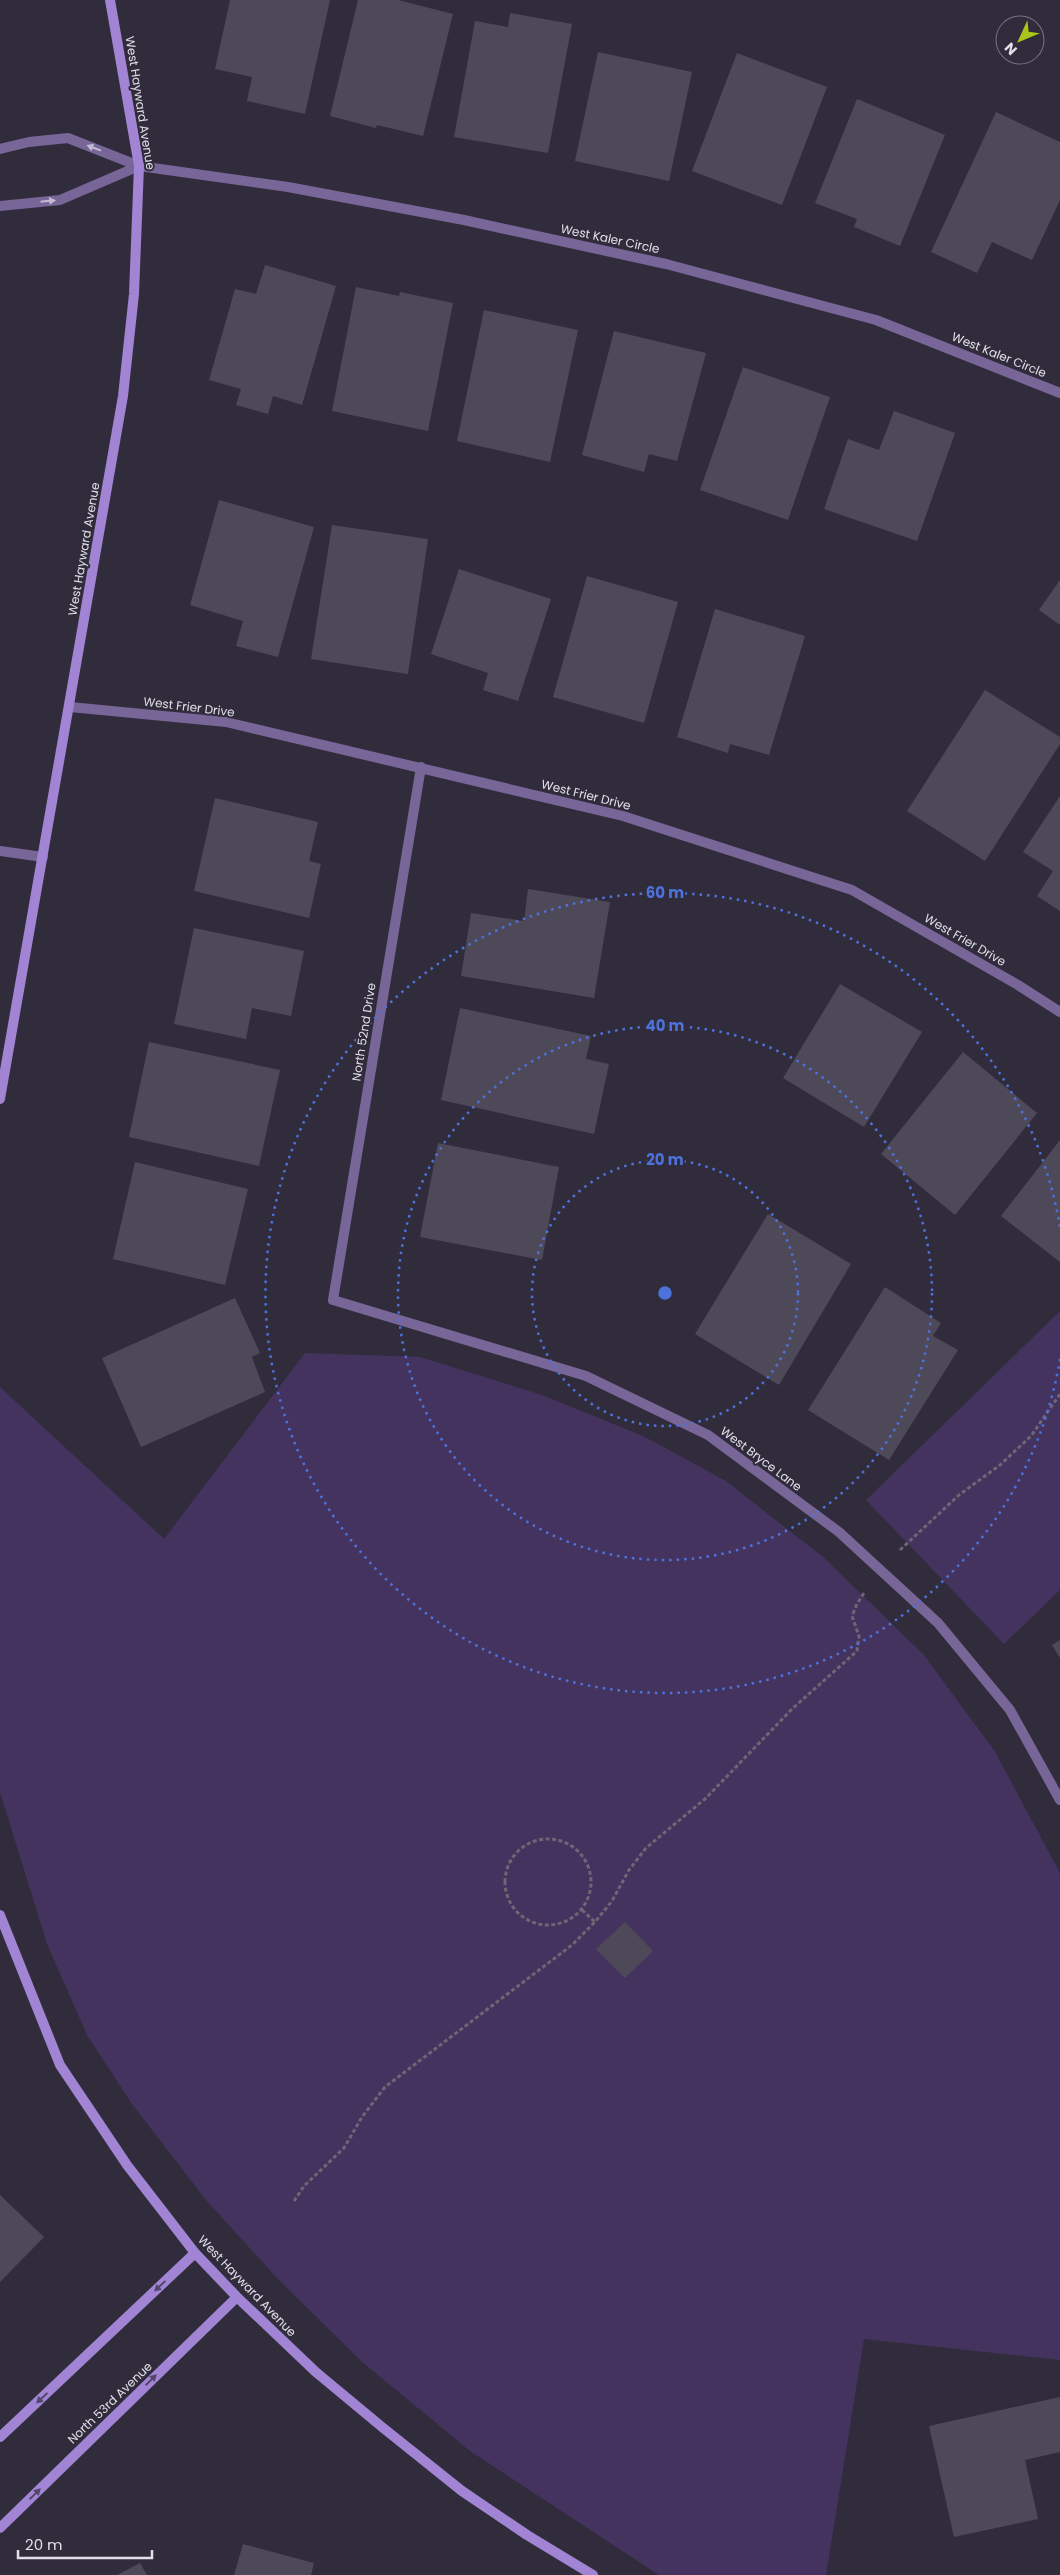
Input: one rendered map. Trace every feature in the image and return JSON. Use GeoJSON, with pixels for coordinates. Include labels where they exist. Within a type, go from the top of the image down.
{"type":"FeatureCollection","features":[{"type":"Feature","properties":{"kind":"street","name":"West Hayward Avenue"},"geometry":{"type":"LineString","coordinates":[[0,1099],[123,396],[134,294],[139,166],[110,0]]}},
{"type":"Feature","properties":{"kind":"street","name":"West Kaler Circle"},"geometry":{"type":"LineString","coordinates":[[0,149],[30,142],[68,138],[139,166],[328,195],[464,220],[666,264],[876,320],[1060,393]]}},
{"type":"Feature","properties":{"kind":"street"},"geometry":{"type":"LineString","coordinates":[[0,206],[60,200],[139,166]]}},
{"type":"Feature","properties":{"kind":"street","name":"West Frier Drive"},"geometry":{"type":"LineString","coordinates":[[70,707],[226,722],[622,816],[852,890],[1018,985],[1060,1012]]}},
{"type":"Feature","properties":{"kind":"street","name":"North 52nd Drive"},"geometry":{"type":"LineString","coordinates":[[333,1300],[421,767]]}},
{"type":"Feature","properties":{"kind":"street"},"geometry":{"type":"LineString","coordinates":[[0,851],[43,857]]}},
{"type":"Feature","properties":{"kind":"street","name":"West Bryce Lane"},"geometry":{"type":"LineString","coordinates":[[333,1300],[586,1376],[708,1435],[839,1532],[938,1624],[1010,1710],[1060,1800]]}},
{"type":"Feature","properties":{"kind":"street","name":"West Hayward Avenue"},"geometry":{"type":"LineString","coordinates":[[0,1915],[60,2065],[127,2165],[195,2253],[237,2297],[317,2373],[462,2491],[527,2535],[593,2575]]}},
{"type":"Feature","properties":{"kind":"street"},"geometry":{"type":"LineString","coordinates":[[0,2437],[195,2253]]}},
{"type":"Feature","properties":{"kind":"street","name":"North 53rd Avenue"},"geometry":{"type":"LineString","coordinates":[[0,2528],[237,2297]]}},
{"type":"Feature","properties":{"kind":"path"},"geometry":{"type":"LineString","coordinates":[[294,2202],[304,2186],[344,2148],[362,2117],[386,2087],[572,1945],[595,1922],[612,1901],[629,1870],[646,1848],[706,1798],[792,1709],[857,1651],[859,1636],[852,1616],[857,1604],[880,1570],[959,1495],[1000,1465],[1024,1442],[1060,1394]]}},
{"type":"Feature","properties":{"kind":"path"},"geometry":{"type":"LineString","coordinates":[[548,1838],[567,1843],[582,1856],[590,1873],[591,1892],[582,1910],[567,1922],[549,1926],[529,1922],[514,1910],[506,1892],[506,1873],[514,1855],[529,1843],[548,1838]]}},
{"type":"Feature","properties":{"kind":"path"},"geometry":{"type":"LineString","coordinates":[[582,1910],[595,1922]]}},
{"type":"Feature","properties":{"kind":"shaded area"},"geometry":{"type":"Polygon","coordinates":[[[1060,1311],[1060,1590],[1004,1644],[866,1500],[1060,1311]]]}},
{"type":"Feature","properties":{"kind":"shaded area"},"geometry":{"type":"Polygon","coordinates":[[[305,1353],[420,1357],[542,1395],[643,1436],[726,1481],[823,1557],[923,1654],[994,1750],[1060,1873],[1060,2360],[864,2339],[826,2575],[659,2575],[470,2451],[361,2361],[275,2276],[206,2200],[132,2104],[87,2035],[47,1944],[0,1792],[0,1387],[164,1539],[305,1353]]]}},
{"type":"Feature","properties":{"kind":"building"},"geometry":{"type":"Polygon","coordinates":[[[230,0],[330,0],[305,114],[247,101],[252,77],[215,69],[230,0]]]}},
{"type":"Feature","properties":{"kind":"building"},"geometry":{"type":"Polygon","coordinates":[[[358,0],[398,0],[453,14],[423,136],[377,125],[376,128],[330,116],[358,0]]]}},
{"type":"Feature","properties":{"kind":"building"},"geometry":{"type":"Polygon","coordinates":[[[510,13],[572,24],[548,153],[454,137],[475,21],[508,27],[510,13]]]}},
{"type":"Feature","properties":{"kind":"building"},"geometry":{"type":"Polygon","coordinates":[[[598,52],[692,72],[669,181],[575,161],[598,52]]]}},
{"type":"Feature","properties":{"kind":"building"},"geometry":{"type":"Polygon","coordinates":[[[737,53],[827,87],[782,205],[692,171],[737,53]]]}},
{"type":"Feature","properties":{"kind":"building"},"geometry":{"type":"Polygon","coordinates":[[[857,99],[945,135],[900,246],[854,227],[857,219],[815,203],[857,99]]]}},
{"type":"Feature","properties":{"kind":"building"},"geometry":{"type":"Polygon","coordinates":[[[996,112],[1060,142],[1060,200],[1032,260],[992,242],[977,273],[931,252],[996,112]]]}},
{"type":"Feature","properties":{"kind":"building"},"geometry":{"type":"Polygon","coordinates":[[[265,265],[336,286],[302,405],[273,396],[268,414],[236,405],[241,389],[209,380],[235,289],[256,294],[265,265]]]}},
{"type":"Feature","properties":{"kind":"building"},"geometry":{"type":"Polygon","coordinates":[[[356,287],[399,296],[400,292],[453,303],[428,431],[332,411],[356,287]]]}},
{"type":"Feature","properties":{"kind":"building"},"geometry":{"type":"Polygon","coordinates":[[[484,310],[578,330],[550,462],[457,441],[484,310]]]}},
{"type":"Feature","properties":{"kind":"building"},"geometry":{"type":"Polygon","coordinates":[[[614,331],[706,353],[677,461],[649,454],[644,472],[582,455],[614,331]]]}},
{"type":"Feature","properties":{"kind":"building"},"geometry":{"type":"Polygon","coordinates":[[[743,367],[830,397],[788,520],[700,490],[743,367]]]}},
{"type":"Feature","properties":{"kind":"building"},"geometry":{"type":"Polygon","coordinates":[[[894,411],[955,433],[917,541],[824,509],[848,439],[879,450],[894,411]]]}},
{"type":"Feature","properties":{"kind":"building"},"geometry":{"type":"Polygon","coordinates":[[[219,500],[314,527],[278,657],[236,646],[243,621],[190,605],[219,500]]]}},
{"type":"Feature","properties":{"kind":"building"},"geometry":{"type":"Polygon","coordinates":[[[332,525],[428,539],[408,674],[311,659],[332,525]]]}},
{"type":"Feature","properties":{"kind":"building"},"geometry":{"type":"Polygon","coordinates":[[[459,569],[551,599],[518,701],[483,690],[488,673],[431,654],[459,569]]]}},
{"type":"Feature","properties":{"kind":"building"},"geometry":{"type":"Polygon","coordinates":[[[587,576],[678,602],[644,723],[553,697],[587,576]]]}},
{"type":"Feature","properties":{"kind":"building"},"geometry":{"type":"Polygon","coordinates":[[[1060,580],[1060,625],[1039,610],[1060,580]]]}},
{"type":"Feature","properties":{"kind":"building"},"geometry":{"type":"Polygon","coordinates":[[[715,609],[805,636],[769,755],[730,744],[728,753],[677,737],[715,609]]]}},
{"type":"Feature","properties":{"kind":"building"},"geometry":{"type":"Polygon","coordinates":[[[985,690],[1060,737],[1060,744],[985,861],[907,811],[985,690]]]}},
{"type":"Feature","properties":{"kind":"building"},"geometry":{"type":"Polygon","coordinates":[[[1060,796],[1060,911],[1037,896],[1053,871],[1023,852],[1060,796]]]}},
{"type":"Feature","properties":{"kind":"building"},"geometry":{"type":"Polygon","coordinates":[[[215,798],[318,822],[309,861],[321,864],[309,918],[194,891],[215,798]]]}},
{"type":"Feature","properties":{"kind":"building"},"geometry":{"type":"Polygon","coordinates":[[[528,889],[610,902],[594,998],[461,976],[471,913],[524,921],[528,889]]]}},
{"type":"Feature","properties":{"kind":"building"},"geometry":{"type":"Polygon","coordinates":[[[194,928],[304,951],[291,1016],[252,1008],[246,1039],[174,1024],[194,928]]]}},
{"type":"Feature","properties":{"kind":"building"},"geometry":{"type":"Polygon","coordinates":[[[840,984],[922,1032],[864,1127],[783,1078],[840,984]]]}},
{"type":"Feature","properties":{"kind":"building"},"geometry":{"type":"Polygon","coordinates":[[[460,1008],[591,1036],[586,1059],[609,1064],[594,1134],[441,1100],[460,1008]]]}},
{"type":"Feature","properties":{"kind":"building"},"geometry":{"type":"Polygon","coordinates":[[[149,1042],[280,1070],[259,1166],[129,1137],[149,1042]]]}},
{"type":"Feature","properties":{"kind":"building"},"geometry":{"type":"Polygon","coordinates":[[[963,1052],[1037,1113],[955,1215],[881,1154],[963,1052]]]}},
{"type":"Feature","properties":{"kind":"building"},"geometry":{"type":"Polygon","coordinates":[[[1060,1140],[1060,1262],[1001,1216],[1060,1140]]]}},
{"type":"Feature","properties":{"kind":"building"},"geometry":{"type":"Polygon","coordinates":[[[438,1143],[559,1167],[542,1260],[420,1237],[438,1143]]]}},
{"type":"Feature","properties":{"kind":"building"},"geometry":{"type":"Polygon","coordinates":[[[135,1162],[248,1189],[225,1285],[113,1259],[135,1162]]]}},
{"type":"Feature","properties":{"kind":"building"},"geometry":{"type":"Polygon","coordinates":[[[768,1214],[851,1264],[779,1385],[695,1334],[768,1214]]]}},
{"type":"Feature","properties":{"kind":"building"},"geometry":{"type":"Polygon","coordinates":[[[885,1287],[941,1323],[933,1336],[958,1350],[889,1460],[808,1410],[885,1287]]]}},
{"type":"Feature","properties":{"kind":"building"},"geometry":{"type":"Polygon","coordinates":[[[235,1298],[260,1353],[252,1357],[265,1392],[141,1447],[102,1358],[235,1298]]]}},
{"type":"Feature","properties":{"kind":"building"},"geometry":{"type":"Polygon","coordinates":[[[1060,1640],[1060,1658],[1052,1645],[1060,1640]]]}},
{"type":"Feature","properties":{"kind":"building"},"geometry":{"type":"Polygon","coordinates":[[[625,1922],[653,1951],[625,1978],[596,1949],[625,1922]]]}},
{"type":"Feature","properties":{"kind":"building"},"geometry":{"type":"Polygon","coordinates":[[[0,2195],[44,2237],[0,2282],[0,2195]]]}},
{"type":"Feature","properties":{"kind":"building"},"geometry":{"type":"Polygon","coordinates":[[[1060,2397],[1060,2452],[1025,2460],[1038,2519],[954,2537],[929,2426],[1060,2397]]]}},
{"type":"Feature","properties":{"kind":"building"},"geometry":{"type":"Polygon","coordinates":[[[243,2544],[314,2563],[311,2575],[234,2575],[243,2544]]]}},
{"type":"Feature","properties":{"kind":"building"},"geometry":{"type":"Polygon","coordinates":[[[140,2563],[147,2575],[117,2575],[140,2563]]]}}]}
